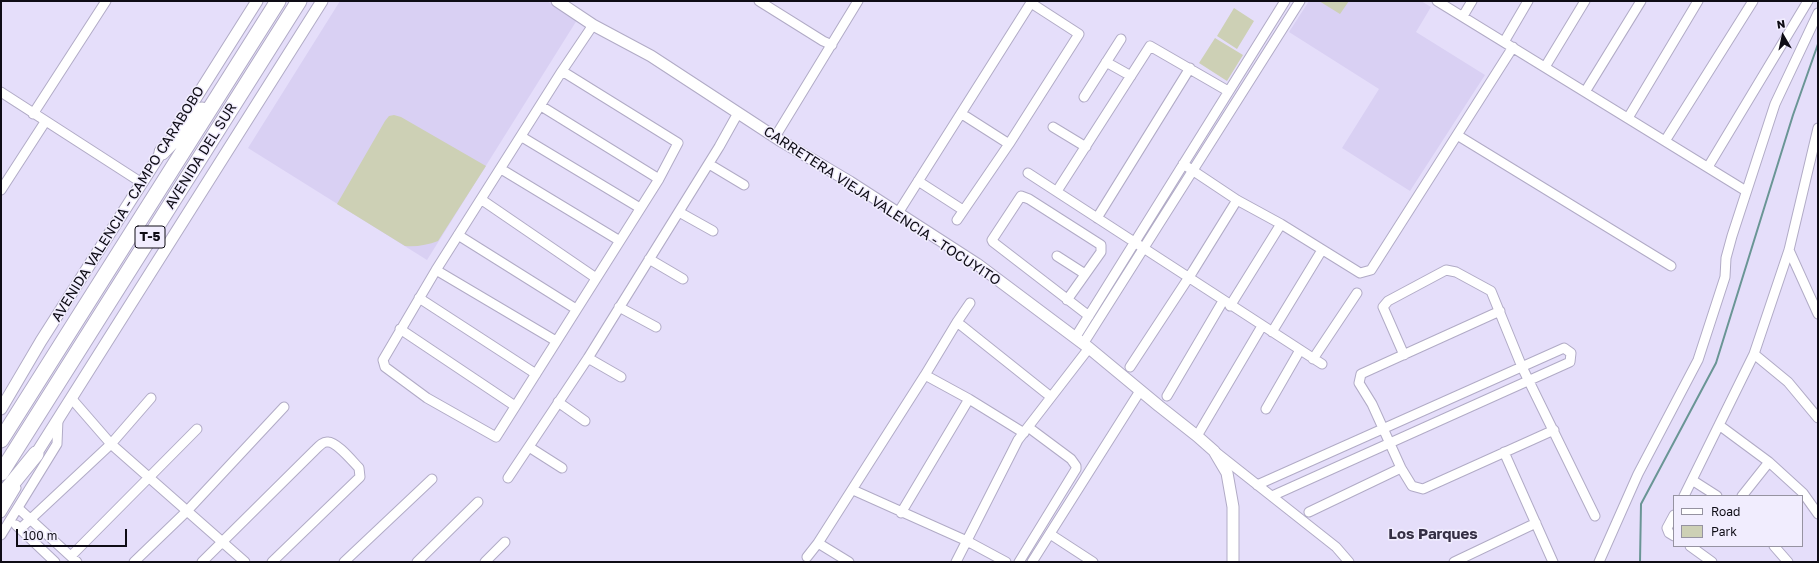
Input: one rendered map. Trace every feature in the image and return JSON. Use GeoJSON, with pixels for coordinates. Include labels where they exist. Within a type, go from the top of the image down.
{"type":"FeatureCollection","features":[{"type":"Feature","properties":{"kind":"highway","name":"AVENIDA DEL SUR"},"geometry":{"type":"LineString","coordinates":[[1,440],[278,1]]}},
{"type":"Feature","properties":{"kind":"highway","name":"AVENIDA DEL SUR"},"geometry":{"type":"LineString","coordinates":[[1,473],[299,1]]}},
{"type":"Feature","properties":{"kind":"highway"},"geometry":{"type":"LineString","coordinates":[[162,152],[226,84]]}},
{"type":"Feature","properties":{"kind":"highway"},"geometry":{"type":"LineString","coordinates":[[1,497],[36,454]]}},
{"type":"Feature","properties":{"kind":"street"},"geometry":{"type":"LineString","coordinates":[[33,114],[106,1]]}},
{"type":"Feature","properties":{"kind":"street","name":"AVENIDA VALENCIA - CAMPO CARABOBO"},"geometry":{"type":"LineString","coordinates":[[1,409],[41,341],[257,1]]}},
{"type":"Feature","properties":{"kind":"street"},"geometry":{"type":"LineString","coordinates":[[1,513],[70,398],[322,1]]}},
{"type":"Feature","properties":{"kind":"street","name":"CARRETERA VIEJA VALENCIA - TOCUYITO"},"geometry":{"type":"LineString","coordinates":[[557,1],[593,25],[651,56],[775,137],[977,264],[1083,343],[1197,436],[1214,451],[1227,473],[1233,507],[1233,562]]}},
{"type":"Feature","properties":{"kind":"street"},"geometry":{"type":"LineString","coordinates":[[759,1],[823,41],[832,45]]}},
{"type":"Feature","properties":{"kind":"street"},"geometry":{"type":"LineString","coordinates":[[775,137],[858,1]]}},
{"type":"Feature","properties":{"kind":"street"},"geometry":{"type":"LineString","coordinates":[[1083,343],[1089,316],[1285,1]]}},
{"type":"Feature","properties":{"kind":"street"},"geometry":{"type":"LineString","coordinates":[[956,562],[1018,440],[1051,397],[1083,343],[1300,1]]}},
{"type":"Feature","properties":{"kind":"street"},"geometry":{"type":"LineString","coordinates":[[1437,1],[1746,191]]}},
{"type":"Feature","properties":{"kind":"street"},"geometry":{"type":"LineString","coordinates":[[1463,16],[1472,1]]}},
{"type":"Feature","properties":{"kind":"street"},"geometry":{"type":"LineString","coordinates":[[1504,42],[1528,1]]}},
{"type":"Feature","properties":{"kind":"street"},"geometry":{"type":"LineString","coordinates":[[1545,67],[1585,1]]}},
{"type":"Feature","properties":{"kind":"street"},"geometry":{"type":"LineString","coordinates":[[1585,92],[1641,1]]}},
{"type":"Feature","properties":{"kind":"street"},"geometry":{"type":"LineString","coordinates":[[1628,118],[1698,1]]}},
{"type":"Feature","properties":{"kind":"street"},"geometry":{"type":"LineString","coordinates":[[1665,141],[1753,1]]}},
{"type":"Feature","properties":{"kind":"street"},"geometry":{"type":"LineString","coordinates":[[1708,167],[1808,1]]}},
{"type":"Feature","properties":{"kind":"street"},"geometry":{"type":"LineString","coordinates":[[898,213],[1032,2],[1079,34],[1009,144],[957,220]]}},
{"type":"Feature","properties":{"kind":"street"},"geometry":{"type":"LineString","coordinates":[[1599,562],[1638,474],[1698,360],[1725,277],[1728,251],[1746,191],[1775,104],[1818,14]]}},
{"type":"Feature","properties":{"kind":"street"},"geometry":{"type":"LineString","coordinates":[[562,71],[678,143],[659,178],[620,241],[496,437],[427,398],[384,367],[383,360],[436,270],[522,137],[562,71],[593,25]]}},
{"type":"Feature","properties":{"kind":"street"},"geometry":{"type":"LineString","coordinates":[[1084,97],[1121,39]]}},
{"type":"Feature","properties":{"kind":"street"},"geometry":{"type":"LineString","coordinates":[[1057,191],[1150,46],[1228,91]]}},
{"type":"Feature","properties":{"kind":"street"},"geometry":{"type":"LineString","coordinates":[[1183,164],[1237,200],[1281,224],[1360,273],[1371,270],[1513,47]]}},
{"type":"Feature","properties":{"kind":"street"},"geometry":{"type":"LineString","coordinates":[[1106,62],[1131,76]]}},
{"type":"Feature","properties":{"kind":"street"},"geometry":{"type":"LineString","coordinates":[[1097,218],[1190,68]]}},
{"type":"Feature","properties":{"kind":"street"},"geometry":{"type":"LineString","coordinates":[[1,92],[45,122],[142,183]]}},
{"type":"Feature","properties":{"kind":"street"},"geometry":{"type":"LineString","coordinates":[[541,106],[659,178]]}},
{"type":"Feature","properties":{"kind":"street"},"geometry":{"type":"LineString","coordinates":[[508,478],[588,358],[709,164],[738,113]]}},
{"type":"Feature","properties":{"kind":"street"},"geometry":{"type":"LineString","coordinates":[[962,114],[1009,144]]}},
{"type":"Feature","properties":{"kind":"street"},"geometry":{"type":"LineString","coordinates":[[1,190],[45,122]]}},
{"type":"Feature","properties":{"kind":"street"},"geometry":{"type":"LineString","coordinates":[[1053,127],[1086,147]]}},
{"type":"Feature","properties":{"kind":"street"},"geometry":{"type":"LineString","coordinates":[[1684,495],[1754,354],[1789,250],[1818,128]]}},
{"type":"Feature","properties":{"kind":"street"},"geometry":{"type":"LineString","coordinates":[[1457,136],[1671,266]]}},
{"type":"Feature","properties":{"kind":"street"},"geometry":{"type":"LineString","coordinates":[[522,137],[640,208]]}},
{"type":"Feature","properties":{"kind":"street"},"geometry":{"type":"LineString","coordinates":[[709,164],[744,185]]}},
{"type":"Feature","properties":{"kind":"street"},"geometry":{"type":"LineString","coordinates":[[500,169],[620,241]]}},
{"type":"Feature","properties":{"kind":"street"},"geometry":{"type":"LineString","coordinates":[[1028,173],[1322,364]]}},
{"type":"Feature","properties":{"kind":"street"},"geometry":{"type":"LineString","coordinates":[[918,182],[963,210]]}},
{"type":"Feature","properties":{"kind":"street"},"geometry":{"type":"LineString","coordinates":[[1067,300],[1101,252],[1100,245],[1029,199],[1021,196],[992,242],[1067,300],[1089,316]]}},
{"type":"Feature","properties":{"kind":"street"},"geometry":{"type":"LineString","coordinates":[[482,200],[596,278]]}},
{"type":"Feature","properties":{"kind":"street"},"geometry":{"type":"LineString","coordinates":[[1130,367],[1237,200]]}},
{"type":"Feature","properties":{"kind":"street"},"geometry":{"type":"LineString","coordinates":[[679,212],[713,231]]}},
{"type":"Feature","properties":{"kind":"street"},"geometry":{"type":"LineString","coordinates":[[1167,396],[1227,303],[1281,224]]}},
{"type":"Feature","properties":{"kind":"street"},"geometry":{"type":"LineString","coordinates":[[458,235],[576,309]]}},
{"type":"Feature","properties":{"kind":"street"},"geometry":{"type":"LineString","coordinates":[[1272,332],[1322,250]]}},
{"type":"Feature","properties":{"kind":"street"},"geometry":{"type":"LineString","coordinates":[[1789,250],[1818,314]]}},
{"type":"Feature","properties":{"kind":"street"},"geometry":{"type":"LineString","coordinates":[[1057,256],[1085,274]]}},
{"type":"Feature","properties":{"kind":"street"},"geometry":{"type":"LineString","coordinates":[[649,259],[683,279]]}},
{"type":"Feature","properties":{"kind":"street"},"geometry":{"type":"LineString","coordinates":[[436,270],[556,341]]}},
{"type":"Feature","properties":{"kind":"street"},"geometry":{"type":"LineString","coordinates":[[1404,355],[1383,307],[1384,304],[1446,270],[1456,272],[1492,291],[1522,367],[1595,516]]}},
{"type":"Feature","properties":{"kind":"street"},"geometry":{"type":"LineString","coordinates":[[1314,359],[1357,293]]}},
{"type":"Feature","properties":{"kind":"street"},"geometry":{"type":"LineString","coordinates":[[419,298],[536,374]]}},
{"type":"Feature","properties":{"kind":"street"},"geometry":{"type":"LineString","coordinates":[[807,557],[853,490],[957,322],[970,304]]}},
{"type":"Feature","properties":{"kind":"street"},"geometry":{"type":"LineString","coordinates":[[619,307],[656,327]]}},
{"type":"Feature","properties":{"kind":"street"},"geometry":{"type":"LineString","coordinates":[[1500,311],[1361,374],[1359,384],[1383,429],[1401,468],[1412,486],[1423,489],[1554,430]]}},
{"type":"Feature","properties":{"kind":"street"},"geometry":{"type":"LineString","coordinates":[[957,322],[1051,397]]}},
{"type":"Feature","properties":{"kind":"street"},"geometry":{"type":"LineString","coordinates":[[1197,436],[1262,326]]}},
{"type":"Feature","properties":{"kind":"street"},"geometry":{"type":"LineString","coordinates":[[400,329],[515,406]]}},
{"type":"Feature","properties":{"kind":"street"},"geometry":{"type":"LineString","coordinates":[[1257,485],[1564,348],[1571,353],[1570,362],[1272,496]]}},
{"type":"Feature","properties":{"kind":"street"},"geometry":{"type":"LineString","coordinates":[[1266,409],[1300,350]]}},
{"type":"Feature","properties":{"kind":"street"},"geometry":{"type":"LineString","coordinates":[[1754,354],[1788,382],[1818,418]]}},
{"type":"Feature","properties":{"kind":"street"},"geometry":{"type":"LineString","coordinates":[[588,358],[621,377]]}},
{"type":"Feature","properties":{"kind":"street"},"geometry":{"type":"LineString","coordinates":[[924,375],[1026,430],[1071,459],[1076,466],[1076,469],[1019,562]]}},
{"type":"Feature","properties":{"kind":"street"},"geometry":{"type":"LineString","coordinates":[[1032,562],[1140,391]]}},
{"type":"Feature","properties":{"kind":"street"},"geometry":{"type":"LineString","coordinates":[[70,398],[111,444],[245,562]]}},
{"type":"Feature","properties":{"kind":"street"},"geometry":{"type":"LineString","coordinates":[[20,528],[111,444],[151,398]]}},
{"type":"Feature","properties":{"kind":"street"},"geometry":{"type":"LineString","coordinates":[[901,513],[969,399]]}},
{"type":"Feature","properties":{"kind":"street"},"geometry":{"type":"LineString","coordinates":[[558,402],[585,421]]}},
{"type":"Feature","properties":{"kind":"street"},"geometry":{"type":"LineString","coordinates":[[134,562],[187,511],[284,408]]}},
{"type":"Feature","properties":{"kind":"street"},"geometry":{"type":"LineString","coordinates":[[1,535],[57,444],[58,419]]}},
{"type":"Feature","properties":{"kind":"street"},"geometry":{"type":"LineString","coordinates":[[1719,425],[1769,462],[1803,493],[1818,514]]}},
{"type":"Feature","properties":{"kind":"street"},"geometry":{"type":"LineString","coordinates":[[18,508],[31,518],[74,559],[148,478],[197,429]]}},
{"type":"Feature","properties":{"kind":"street"},"geometry":{"type":"LineString","coordinates":[[202,562],[315,450],[328,442],[335,444],[359,468],[360,477],[272,562]]}},
{"type":"Feature","properties":{"kind":"street"},"geometry":{"type":"LineString","coordinates":[[529,447],[562,468]]}},
{"type":"Feature","properties":{"kind":"street"},"geometry":{"type":"LineString","coordinates":[[1214,451],[1336,547],[1349,562]]}},
{"type":"Feature","properties":{"kind":"street"},"geometry":{"type":"LineString","coordinates":[[1504,452],[1553,562]]}},
{"type":"Feature","properties":{"kind":"street"},"geometry":{"type":"LineString","coordinates":[[1743,495],[1769,462]]}},
{"type":"Feature","properties":{"kind":"street"},"geometry":{"type":"LineString","coordinates":[[1309,512],[1401,468]]}},
{"type":"Feature","properties":{"kind":"street"},"geometry":{"type":"LineString","coordinates":[[344,562],[432,479]]}},
{"type":"Feature","properties":{"kind":"street"},"geometry":{"type":"LineString","coordinates":[[1692,480],[1716,495]]}},
{"type":"Feature","properties":{"kind":"street"},"geometry":{"type":"LineString","coordinates":[[853,490],[901,513],[967,541],[1006,562]]}},
{"type":"Feature","properties":{"kind":"street"},"geometry":{"type":"LineString","coordinates":[[417,562],[478,502]]}},
{"type":"Feature","properties":{"kind":"street"},"geometry":{"type":"LineString","coordinates":[[1673,517],[1667,528],[1669,533],[1673,535]]}},
{"type":"Feature","properties":{"kind":"street"},"geometry":{"type":"LineString","coordinates":[[11,519],[55,562]]}},
{"type":"Feature","properties":{"kind":"street"},"geometry":{"type":"LineString","coordinates":[[1454,562],[1536,523]]}},
{"type":"Feature","properties":{"kind":"street"},"geometry":{"type":"LineString","coordinates":[[1050,534],[1093,562]]}},
{"type":"Feature","properties":{"kind":"street"},"geometry":{"type":"LineString","coordinates":[[485,562],[505,542]]}},
{"type":"Feature","properties":{"kind":"street"},"geometry":{"type":"LineString","coordinates":[[818,543],[849,562]]}},
{"type":"Feature","properties":{"kind":"street"},"geometry":{"type":"LineString","coordinates":[[1691,547],[1712,562]]}},
{"type":"Feature","properties":{"kind":"street"},"geometry":{"type":"LineString","coordinates":[[1775,547],[1788,562]]}},
{"type":"Feature","properties":{"kind":"shaded area"},"geometry":{"type":"Polygon","coordinates":[[[340,1],[547,1],[577,20],[427,260],[248,148],[340,1]]]}},
{"type":"Feature","properties":{"kind":"shaded area"},"geometry":{"type":"Polygon","coordinates":[[[1309,1],[1421,1],[1431,7],[1416,32],[1485,75],[1410,191],[1342,148],[1379,89],[1289,32],[1309,1]]]}},
{"type":"Feature","properties":{"kind":"green space"},"geometry":{"type":"Polygon","coordinates":[[[1319,1],[1349,1],[1340,14],[1319,1]]]}},
{"type":"Feature","properties":{"kind":"green space"},"geometry":{"type":"Polygon","coordinates":[[[1234,8],[1254,21],[1237,49],[1217,36],[1234,8]]]}},
{"type":"Feature","properties":{"kind":"green space"},"geometry":{"type":"Polygon","coordinates":[[[1215,38],[1243,55],[1227,81],[1199,63],[1215,38]]]}},
{"type":"Feature","properties":{"kind":"green space"},"geometry":{"type":"Polygon","coordinates":[[[394,115],[401,117],[486,166],[438,241],[430,244],[405,246],[337,204],[385,121],[389,116],[394,115]]]}},
{"type":"Feature","properties":{"kind":"waterway"},"geometry":{"type":"LineString","coordinates":[[1640,562],[1641,504],[1716,363],[1793,115],[1818,44]]}},
{"type":"Feature","properties":{"kind":"district","name":"Los Parques"},"geometry":{"type":"Point","coordinates":[1433,534]}}]}
